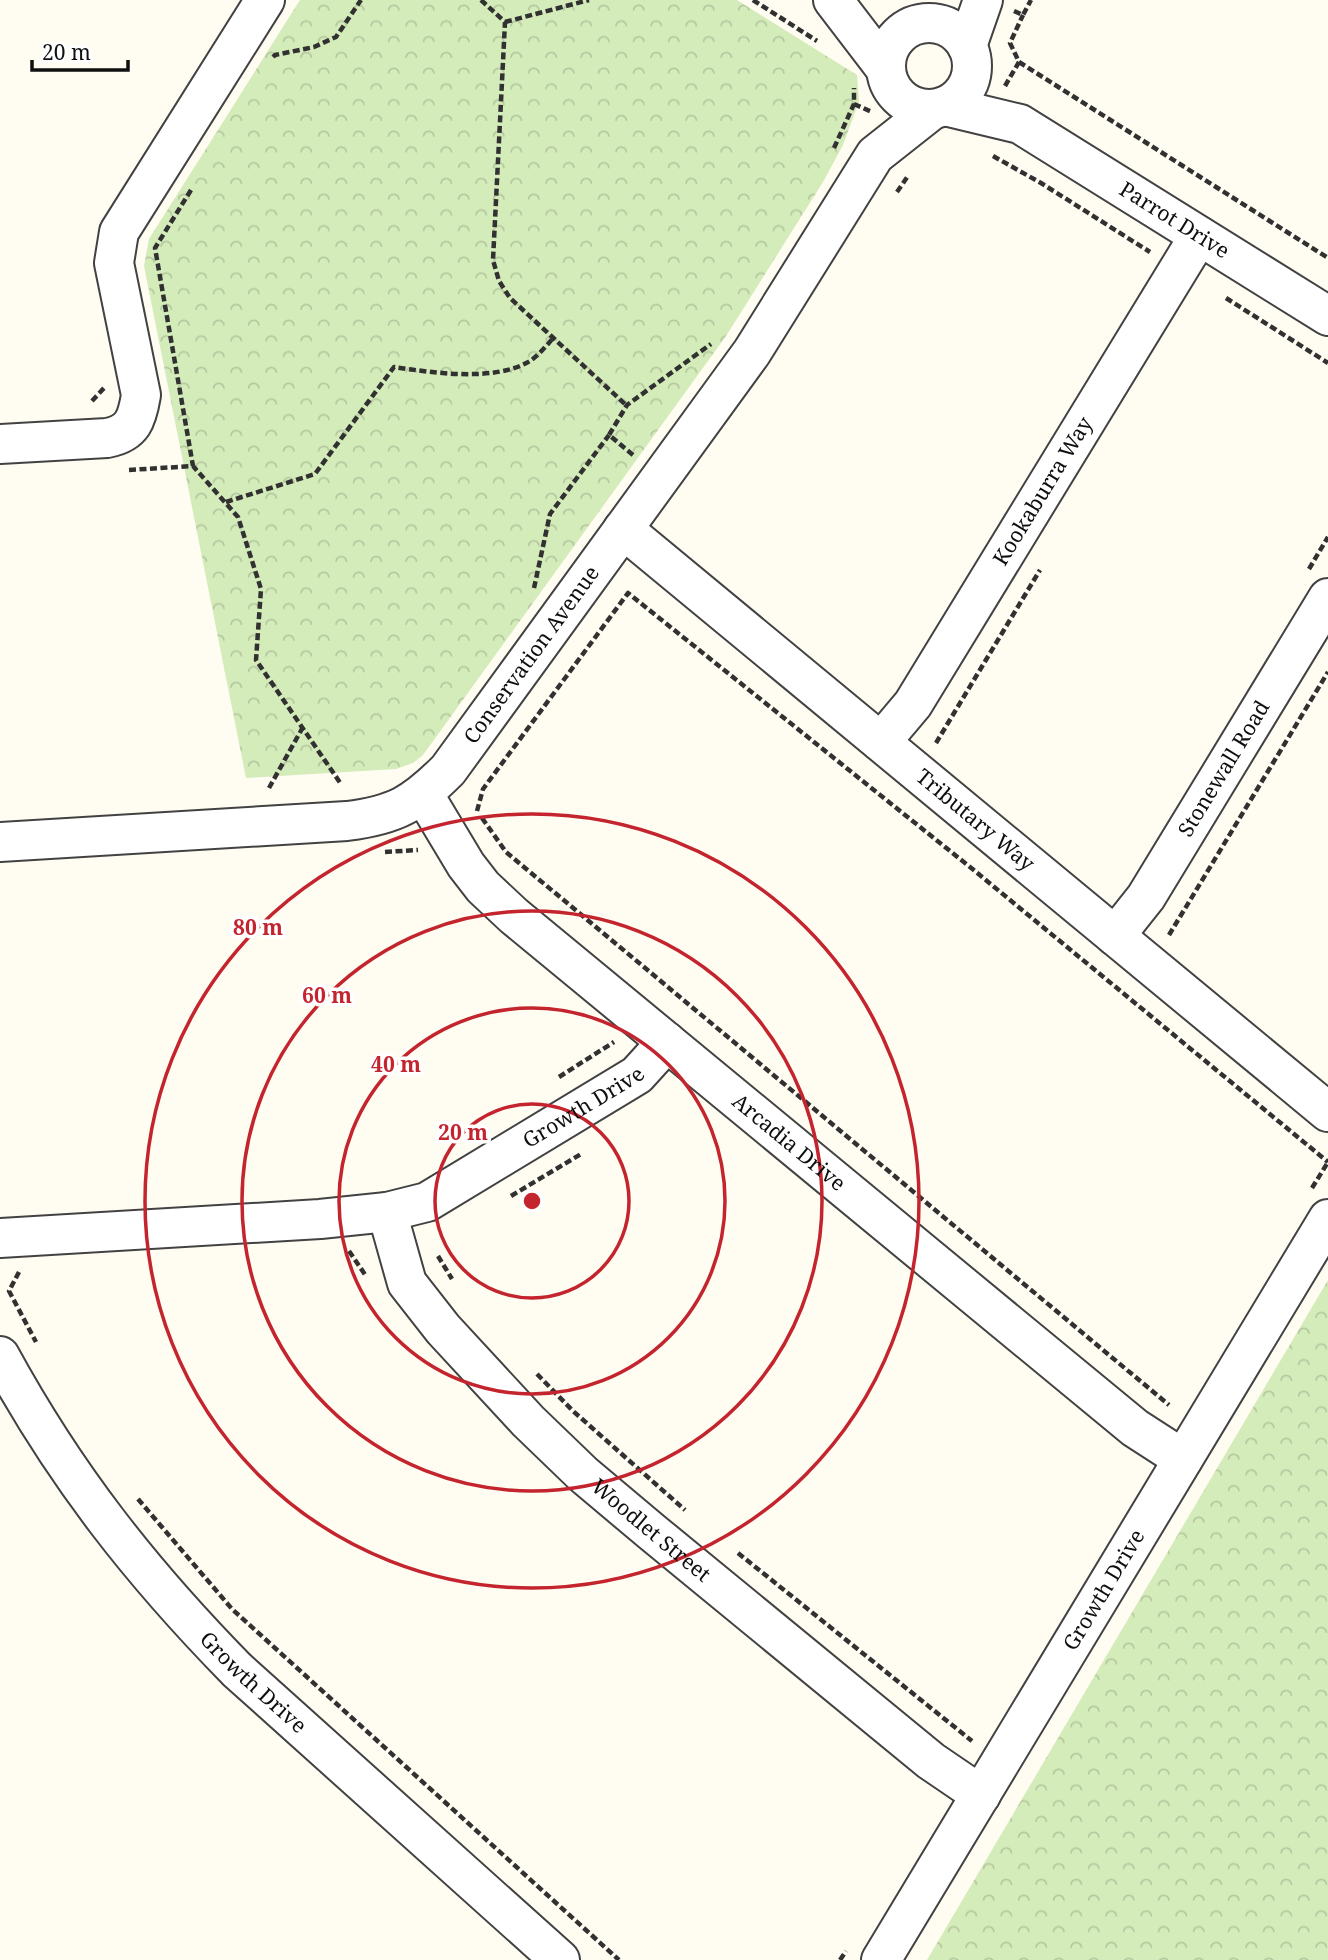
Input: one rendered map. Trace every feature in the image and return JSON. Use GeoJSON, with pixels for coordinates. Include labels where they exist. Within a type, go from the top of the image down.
{"type":"FeatureCollection","features":[{"type":"Feature","properties":{"kind":"street"},"geometry":{"type":"LineString","coordinates":[[0,444],[107,438],[119,435],[131,427],[138,412],[141,395],[114,263],[120,232],[265,0]]}},
{"type":"Feature","properties":{"kind":"street"},"geometry":{"type":"LineString","coordinates":[[833,0],[874,76],[905,103],[918,108],[938,108],[957,100],[966,89],[971,77],[970,54],[983,0]]}},
{"type":"Feature","properties":{"kind":"street"},"geometry":{"type":"LineString","coordinates":[[839,0],[876,11],[931,16],[962,38],[970,54]]}},
{"type":"Feature","properties":{"kind":"street"},"geometry":{"type":"LineString","coordinates":[[874,76],[901,32],[931,16]]}},
{"type":"Feature","properties":{"kind":"street","name":"Parrot Drive"},"geometry":{"type":"LineString","coordinates":[[970,54],[1020,124]]}},
{"type":"Feature","properties":{"kind":"street","name":"Conservation Avenue"},"geometry":{"type":"LineString","coordinates":[[874,76],[879,115],[875,155]]}},
{"type":"Feature","properties":{"kind":"street","name":"Conservation Avenue"},"geometry":{"type":"LineString","coordinates":[[0,842],[347,821],[374,818],[398,810],[424,795],[448,770],[752,352],[875,155],[938,108]]}},
{"type":"Feature","properties":{"kind":"street","name":"Parrot Drive"},"geometry":{"type":"LineString","coordinates":[[938,108],[1020,124],[1328,316]]}},
{"type":"Feature","properties":{"kind":"street","name":"Kookaburra Way"},"geometry":{"type":"LineString","coordinates":[[881,742],[913,704],[1199,236]]}},
{"type":"Feature","properties":{"kind":"street","name":"Tributary Way"},"geometry":{"type":"LineString","coordinates":[[623,529],[1328,1112]]}},
{"type":"Feature","properties":{"kind":"street","name":"Stonewall Road"},"geometry":{"type":"LineString","coordinates":[[1115,936],[1146,897],[1328,598]]}},
{"type":"Feature","properties":{"kind":"street","name":"Arcadia Drive"},"geometry":{"type":"LineString","coordinates":[[424,795],[466,865],[483,887],[514,916],[1135,1429],[1183,1459]]}},
{"type":"Feature","properties":{"kind":"street","name":"Growth Drive"},"geometry":{"type":"LineString","coordinates":[[0,1238],[320,1219],[387,1212],[427,1202],[636,1075],[667,1042]]}},
{"type":"Feature","properties":{"kind":"street","name":"Woodlet Street"},"geometry":{"type":"LineString","coordinates":[[387,1212],[407,1283],[443,1329],[528,1421],[583,1474],[674,1550],[931,1761],[981,1795]]}},
{"type":"Feature","properties":{"kind":"street","name":"Growth Drive"},"geometry":{"type":"LineString","coordinates":[[881,1960],[1328,1219]]}},
{"type":"Feature","properties":{"kind":"street","name":"Growth Drive"},"geometry":{"type":"LineString","coordinates":[[0,1356],[38,1422],[102,1517],[196,1628],[237,1670],[559,1960]]}},
{"type":"Feature","properties":{"kind":"path"},"geometry":{"type":"LineString","coordinates":[[268,66],[275,55],[314,47],[336,37],[360,0]]}},
{"type":"Feature","properties":{"kind":"path"},"geometry":{"type":"LineString","coordinates":[[481,0],[505,22]]}},
{"type":"Feature","properties":{"kind":"path"},"geometry":{"type":"LineString","coordinates":[[505,22],[589,0]]}},
{"type":"Feature","properties":{"kind":"path"},"geometry":{"type":"LineString","coordinates":[[753,0],[818,42]]}},
{"type":"Feature","properties":{"kind":"path"},"geometry":{"type":"LineString","coordinates":[[505,22],[493,260],[499,281],[510,298],[627,405]]}},
{"type":"Feature","properties":{"kind":"path"},"geometry":{"type":"LineString","coordinates":[[1019,62],[1328,258]]}},
{"type":"Feature","properties":{"kind":"path"},"geometry":{"type":"LineString","coordinates":[[834,149],[854,104],[855,90],[874,76]]}},
{"type":"Feature","properties":{"kind":"path"},"geometry":{"type":"LineString","coordinates":[[197,180],[155,248],[193,466],[238,517],[261,589],[256,660],[341,784]]}},
{"type":"Feature","properties":{"kind":"path"},"geometry":{"type":"LineString","coordinates":[[226,502],[315,474],[394,367],[422,371],[508,372],[533,359],[554,337]]}},
{"type":"Feature","properties":{"kind":"path"},"geometry":{"type":"LineString","coordinates":[[534,591],[550,514],[609,435],[627,405],[719,339]]}},
{"type":"Feature","properties":{"kind":"path"},"geometry":{"type":"LineString","coordinates":[[609,435],[661,477]]}},
{"type":"Feature","properties":{"kind":"path"},"geometry":{"type":"LineString","coordinates":[[127,470],[193,466]]}},
{"type":"Feature","properties":{"kind":"path"},"geometry":{"type":"LineString","coordinates":[[1175,1410],[506,852],[476,809],[483,789],[628,593],[970,867],[1328,1162]]}},
{"type":"Feature","properties":{"kind":"path"},"geometry":{"type":"LineString","coordinates":[[1166,941],[1328,673]]}},
{"type":"Feature","properties":{"kind":"path"},"geometry":{"type":"LineString","coordinates":[[281,788],[269,788],[303,727]]}},
{"type":"Feature","properties":{"kind":"path"},"geometry":{"type":"LineString","coordinates":[[329,785],[350,783]]}},
{"type":"Feature","properties":{"kind":"path"},"geometry":{"type":"LineString","coordinates":[[435,1251],[457,1287]]}},
{"type":"Feature","properties":{"kind":"path"},"geometry":{"type":"LineString","coordinates":[[536,1373],[573,1411],[695,1518]]}},
{"type":"Feature","properties":{"kind":"path"},"geometry":{"type":"LineString","coordinates":[[738,1553],[972,1741]]}},
{"type":"Feature","properties":{"kind":"green space"},"geometry":{"type":"Polygon","coordinates":[[[300,0],[737,0],[857,75],[859,101],[843,145],[823,182],[726,336],[423,755],[413,763],[396,769],[246,778],[144,266],[149,239],[300,0]]]}},
{"type":"Feature","properties":{"kind":"green space"},"geometry":{"type":"Polygon","coordinates":[[[1328,1280],[1328,1960],[927,1960],[1328,1280]]]}}]}
